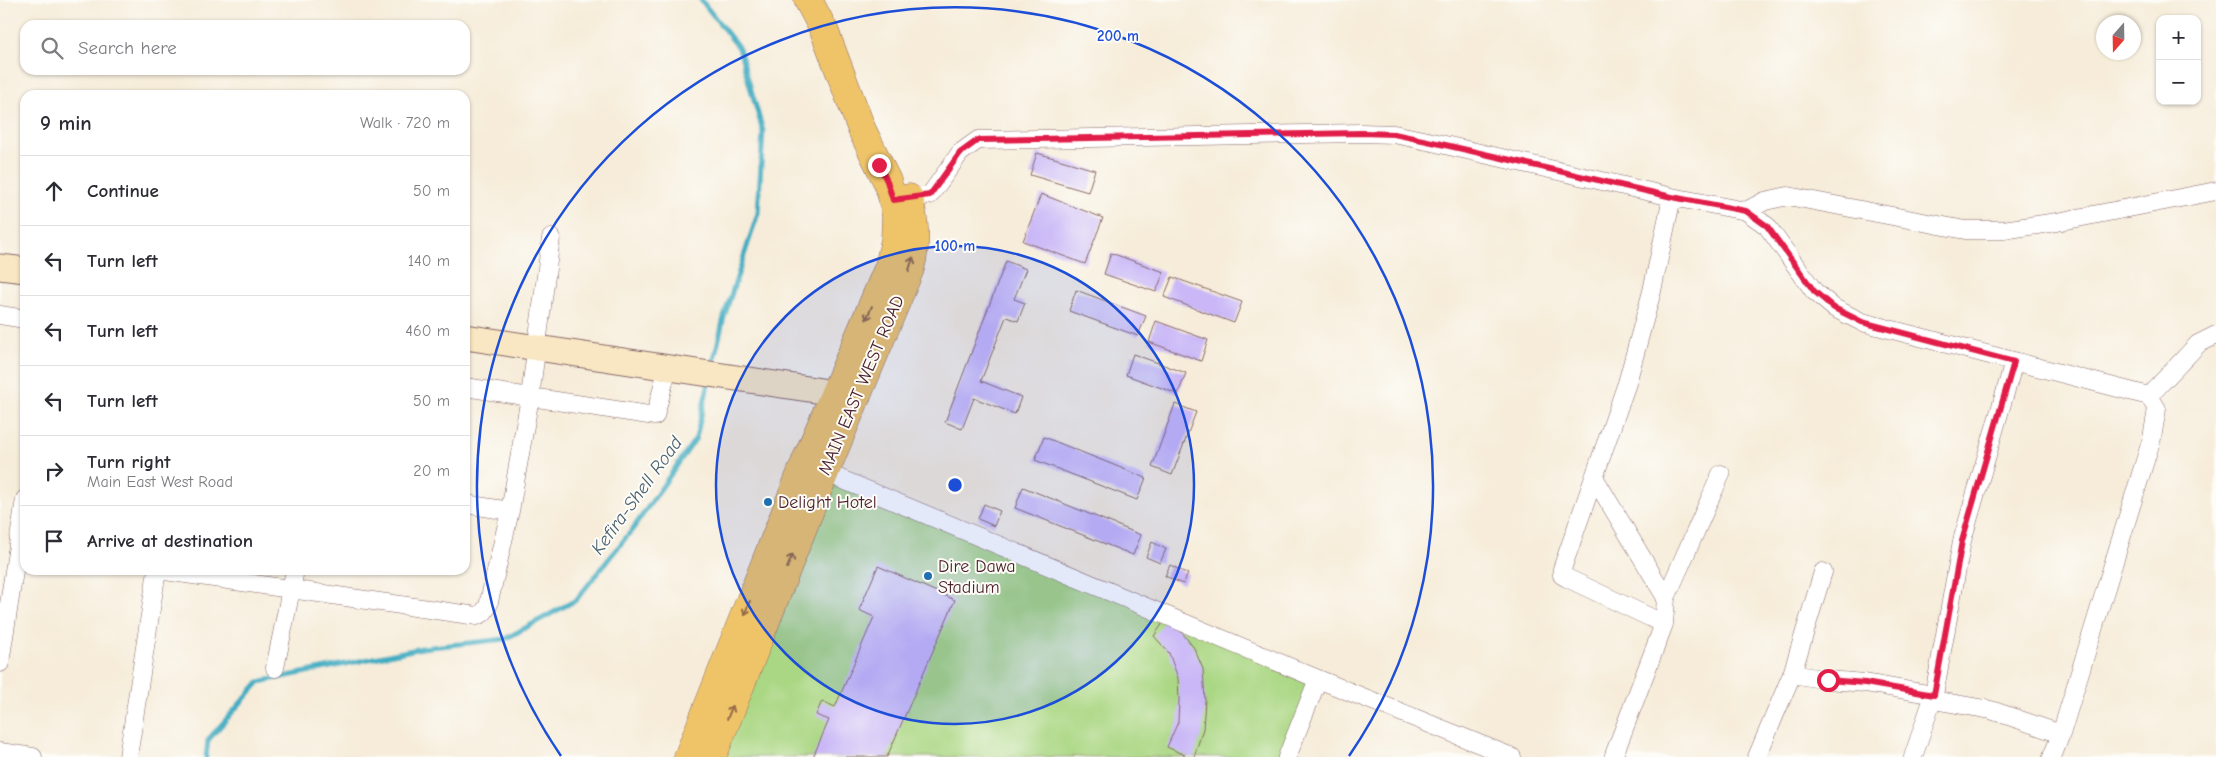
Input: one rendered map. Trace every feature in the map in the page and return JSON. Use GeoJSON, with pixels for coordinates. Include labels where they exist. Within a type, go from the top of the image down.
{"type":"FeatureCollection","features":[{"type":"Feature","properties":{"kind":"main road","name":"MAIN EAST WEST ROAD"},"geometry":{"type":"LineString","coordinates":[[703,750],[845,397],[914,255],[914,222],[901,199],[892,160],[851,103],[824,30],[808,0]]}},
{"type":"Feature","properties":{"kind":"street"},"geometry":{"type":"LineString","coordinates":[[901,199],[930,195],[960,153],[978,140],[1394,134],[1672,197],[1746,211],[1767,226],[1814,291],[1834,308],[1862,322],[2149,396],[2157,409],[2152,438],[2061,734],[2052,757]]}},
{"type":"Feature","properties":{"kind":"street"},"geometry":{"type":"LineString","coordinates":[[1746,211],[1765,201],[1788,196],[1965,230],[2003,230],[2057,222],[2216,191]]}},
{"type":"Feature","properties":{"kind":"street"},"geometry":{"type":"LineString","coordinates":[[1664,624],[1562,575],[1562,569],[1627,383],[1650,300],[1672,197]]}},
{"type":"Feature","properties":{"kind":"street"},"geometry":{"type":"LineString","coordinates":[[193,575],[477,616],[483,613],[488,606],[510,511],[530,397],[551,238]]}},
{"type":"Feature","properties":{"kind":"street"},"geometry":{"type":"LineString","coordinates":[[0,266],[20,269]]}},
{"type":"Feature","properties":{"kind":"street"},"geometry":{"type":"LineString","coordinates":[[0,315],[20,318]]}},
{"type":"Feature","properties":{"kind":"street"},"geometry":{"type":"LineString","coordinates":[[2149,396],[2198,344],[2216,335]]}},
{"type":"Feature","properties":{"kind":"street"},"geometry":{"type":"LineString","coordinates":[[470,338],[668,367],[845,397]]}},
{"type":"Feature","properties":{"kind":"street"},"geometry":{"type":"LineString","coordinates":[[1913,757],[1934,697],[1962,541],[2014,362]]}},
{"type":"Feature","properties":{"kind":"street"},"geometry":{"type":"LineString","coordinates":[[470,388],[655,416],[668,367]]}},
{"type":"Feature","properties":{"kind":"street"},"geometry":{"type":"LineString","coordinates":[[815,468],[1318,679],[1512,757]]}},
{"type":"Feature","properties":{"kind":"street"},"geometry":{"type":"LineString","coordinates":[[1610,756],[1664,624],[1666,598],[1721,474]]}},
{"type":"Feature","properties":{"kind":"street"},"geometry":{"type":"LineString","coordinates":[[1594,477],[1666,598]]}},
{"type":"Feature","properties":{"kind":"street"},"geometry":{"type":"LineString","coordinates":[[470,505],[510,511]]}},
{"type":"Feature","properties":{"kind":"street"},"geometry":{"type":"LineString","coordinates":[[0,576],[19,555]]}},
{"type":"Feature","properties":{"kind":"street"},"geometry":{"type":"LineString","coordinates":[[0,662],[19,555]]}},
{"type":"Feature","properties":{"kind":"street"},"geometry":{"type":"LineString","coordinates":[[1757,757],[1792,674],[1823,572]]}},
{"type":"Feature","properties":{"kind":"street"},"geometry":{"type":"LineString","coordinates":[[128,757],[156,575]]}},
{"type":"Feature","properties":{"kind":"street"},"geometry":{"type":"LineString","coordinates":[[275,668],[294,575]]}},
{"type":"Feature","properties":{"kind":"street"},"geometry":{"type":"LineString","coordinates":[[1792,674],[1828,680],[1865,683],[1934,697],[1991,710],[2061,734]]}},
{"type":"Feature","properties":{"kind":"street"},"geometry":{"type":"LineString","coordinates":[[1287,757],[1318,679]]}},
{"type":"Feature","properties":{"kind":"street"},"geometry":{"type":"LineString","coordinates":[[0,752],[33,757]]}},
{"type":"Feature","properties":{"kind":"green space","name":"Dire Dawa Stadium"},"geometry":{"type":"Polygon","coordinates":[[[825,472],[1318,679],[1287,757],[712,757],[825,472]]]}},
{"type":"Feature","properties":{"kind":"building"},"geometry":{"type":"Polygon","coordinates":[[[1037,153],[1095,170],[1088,192],[1030,175],[1037,153]]]}},
{"type":"Feature","properties":{"kind":"building"},"geometry":{"type":"Polygon","coordinates":[[[1041,194],[1103,218],[1085,264],[1023,241],[1041,194]]]}},
{"type":"Feature","properties":{"kind":"building"},"geometry":{"type":"Polygon","coordinates":[[[1111,253],[1164,272],[1156,292],[1104,274],[1111,253]]]}},
{"type":"Feature","properties":{"kind":"building"},"geometry":{"type":"Polygon","coordinates":[[[1006,261],[1026,269],[1014,299],[1025,303],[1018,321],[1006,317],[981,381],[1021,397],[1015,414],[974,398],[962,429],[945,422],[1006,261]]]}},
{"type":"Feature","properties":{"kind":"building"},"geometry":{"type":"Polygon","coordinates":[[[1172,277],[1242,302],[1234,323],[1164,297],[1172,277]]]}},
{"type":"Feature","properties":{"kind":"building"},"geometry":{"type":"Polygon","coordinates":[[[1076,290],[1146,316],[1138,336],[1069,311],[1076,290]]]}},
{"type":"Feature","properties":{"kind":"building"},"geometry":{"type":"Polygon","coordinates":[[[1156,321],[1208,340],[1201,361],[1149,342],[1156,321]]]}},
{"type":"Feature","properties":{"kind":"building"},"geometry":{"type":"Polygon","coordinates":[[[1133,354],[1186,373],[1178,394],[1126,375],[1133,354]]]}},
{"type":"Feature","properties":{"kind":"building"},"geometry":{"type":"Polygon","coordinates":[[[1175,404],[1196,412],[1172,475],[1152,467],[1175,404]]]}},
{"type":"Feature","properties":{"kind":"building"},"geometry":{"type":"Polygon","coordinates":[[[1044,437],[1146,478],[1137,500],[1035,460],[1044,437]]]}},
{"type":"Feature","properties":{"kind":"building"},"geometry":{"type":"Polygon","coordinates":[[[1023,487],[1141,535],[1133,555],[1015,508],[1023,487]]]}},
{"type":"Feature","properties":{"kind":"building"},"geometry":{"type":"Polygon","coordinates":[[[984,504],[1000,511],[994,526],[978,519],[984,504]]]}},
{"type":"Feature","properties":{"kind":"building"},"geometry":{"type":"Polygon","coordinates":[[[1152,542],[1166,549],[1160,563],[1146,557],[1152,542]]]}},
{"type":"Feature","properties":{"kind":"building"},"geometry":{"type":"Polygon","coordinates":[[[1170,565],[1188,574],[1183,584],[1165,576],[1170,565]]]}},
{"type":"Feature","properties":{"kind":"building"},"geometry":{"type":"Polygon","coordinates":[[[878,566],[955,600],[887,757],[813,757],[829,720],[816,715],[822,701],[835,707],[874,617],[859,610],[878,566]]]}},
{"type":"Feature","properties":{"kind":"building"},"geometry":{"type":"Polygon","coordinates":[[[1165,620],[1180,630],[1194,648],[1203,669],[1205,700],[1203,729],[1194,757],[1189,757],[1167,747],[1178,722],[1179,700],[1178,678],[1169,653],[1154,636],[1165,620]]]}},
{"type":"Feature","properties":{"kind":"waterway","name":"Kefira-Shell Road"},"geometry":{"type":"LineString","coordinates":[[701,0],[739,48],[763,131],[758,213],[724,317],[712,368]]}},
{"type":"Feature","properties":{"kind":"waterway","name":"Kefira-Shell Road"},"geometry":{"type":"LineString","coordinates":[[206,757],[208,740],[259,682],[422,648],[505,639],[576,600],[632,530],[696,438],[709,381]]}},
{"type":"Feature","properties":{"kind":"place","name":"Delight Hotel"},"geometry":{"type":"Point","coordinates":[768,502]}},
{"type":"Feature","properties":{"kind":"place","name":"Dire Dawa Stadium"},"geometry":{"type":"Point","coordinates":[928,576]}},
{"type":"Feature","properties":{"kind":"route"},"geometry":{"type":"LineString","coordinates":[[879,165],[893,200],[927,197],[933,193],[960,153],[978,140],[1136,136],[1394,134],[1672,197],[1746,211],[1767,226],[1814,291],[1834,308],[1862,322],[2014,362],[1962,541],[1934,695],[1865,683],[1828,680]]}}]}
